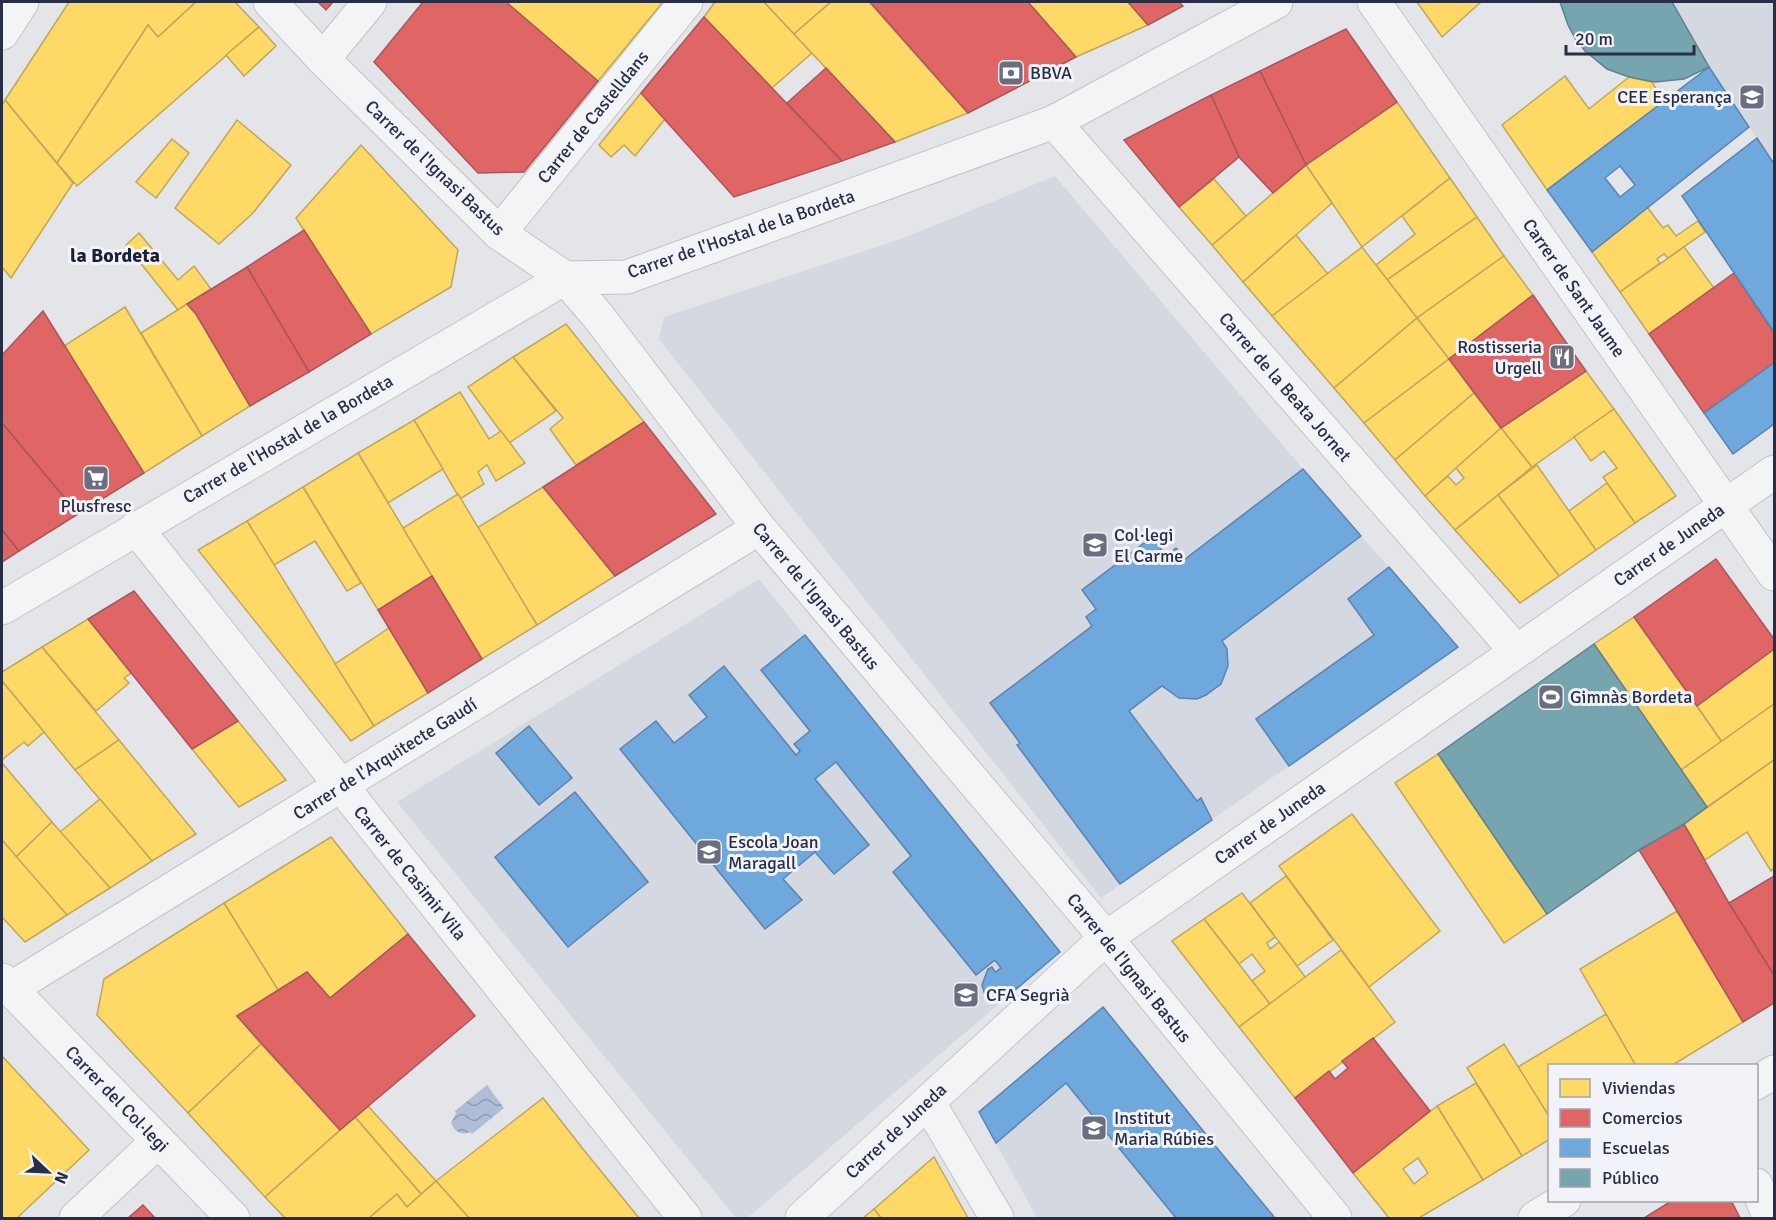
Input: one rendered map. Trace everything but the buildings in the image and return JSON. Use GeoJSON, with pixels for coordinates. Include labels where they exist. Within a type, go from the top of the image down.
{"type":"FeatureCollection","features":[{"type":"Feature","properties":{"kind":"street"},"geometry":{"type":"LineString","coordinates":[[2,33],[22,2]]}},
{"type":"Feature","properties":{"kind":"street","name":"Carrer de l'Ignasi Bastus"},"geometry":{"type":"LineString","coordinates":[[270,2],[499,233],[565,278],[598,316],[759,528],[1106,938],[1335,1218]]}},
{"type":"Feature","properties":{"kind":"street"},"geometry":{"type":"LineString","coordinates":[[324,59],[370,2]]}},
{"type":"Feature","properties":{"kind":"street","name":"Carrer de Castelldans"},"geometry":{"type":"LineString","coordinates":[[499,233],[686,2]]}},
{"type":"Feature","properties":{"kind":"street","name":"Carrer de l'Hostal de la Bordeta"},"geometry":{"type":"LineString","coordinates":[[2,608],[565,278],[627,277],[1054,122],[1276,2]]}},
{"type":"Feature","properties":{"kind":"street","name":"Carrer de Sant Jaume"},"geometry":{"type":"LineString","coordinates":[[1374,2],[1774,574]]}},
{"type":"Feature","properties":{"kind":"street","name":"Carrer de la Beata Jornet"},"geometry":{"type":"LineString","coordinates":[[1054,122],[1516,651]]}},
{"type":"Feature","properties":{"kind":"street","name":"Carrer de Juneda"},"geometry":{"type":"LineString","coordinates":[[802,1218],[1106,938],[1774,472]]}},
{"type":"Feature","properties":{"kind":"street","name":"Carrer de Casimir Vila"},"geometry":{"type":"LineString","coordinates":[[136,528],[685,1218]]}},
{"type":"Feature","properties":{"kind":"street","name":"Carrer de l'Arquitecte Gaudí"},"geometry":{"type":"LineString","coordinates":[[6,985],[341,786],[759,528]]}},
{"type":"Feature","properties":{"kind":"street","name":"Carrer del Col·legi"},"geometry":{"type":"LineString","coordinates":[[6,985],[233,1218]]}},
{"type":"Feature","properties":{"kind":"street"},"geometry":{"type":"LineString","coordinates":[[1758,1082],[1774,1072]]}},
{"type":"Feature","properties":{"kind":"street"},"geometry":{"type":"LineString","coordinates":[[928,1102],[997,1218]]}},
{"type":"Feature","properties":{"kind":"street"},"geometry":{"type":"LineString","coordinates":[[76,1218],[158,1141]]}},
{"type":"Feature","properties":{"kind":"street"},"geometry":{"type":"LineString","coordinates":[[1758,1190],[1770,1218]]}},
{"type":"Feature","properties":{"kind":"street"},"geometry":{"type":"LineString","coordinates":[[1535,1218],[1561,1202]]}},
{"type":"Feature","properties":{"kind":"shaded area","name":"CEE Esperança"},"geometry":{"type":"Polygon","coordinates":[[[1672,2],[1774,2],[1774,164],[1709,67],[1672,2]]]}},
{"type":"Feature","properties":{"kind":"shaded area","name":"Col·legi El Carme"},"geometry":{"type":"Polygon","coordinates":[[[1055,176],[1303,469],[1458,647],[1101,898],[659,339],[664,317],[901,239],[1055,176]]]}},
{"type":"Feature","properties":{"kind":"shaded area","name":"Escola Joan Maragall"},"geometry":{"type":"Polygon","coordinates":[[[759,579],[1060,952],[747,1218],[736,1218],[397,802],[759,579]]]}},
{"type":"Feature","properties":{"kind":"shaded area","name":"Institut Maria Rúbies"},"geometry":{"type":"Polygon","coordinates":[[[1103,1007],[1275,1218],[1037,1218],[979,1112],[1103,1007]]]}},
{"type":"Feature","properties":{"kind":"water"},"geometry":{"type":"Polygon","coordinates":[[[487,1085],[504,1108],[472,1134],[458,1132],[451,1123],[455,1111],[487,1085]]]}},
{"type":"Feature","properties":{"kind":"place","name":"BBVA"},"geometry":{"type":"Point","coordinates":[1011,73]}},
{"type":"Feature","properties":{"kind":"place","name":"CEE Esperança"},"geometry":{"type":"Point","coordinates":[1752,97]}},
{"type":"Feature","properties":{"kind":"place","name":"Rostisseria Urgell"},"geometry":{"type":"Point","coordinates":[1562,357]}},
{"type":"Feature","properties":{"kind":"place","name":"Plusfresc"},"geometry":{"type":"Point","coordinates":[96,478]}},
{"type":"Feature","properties":{"kind":"place","name":"Col·legi El Carme"},"geometry":{"type":"Point","coordinates":[1095,545]}},
{"type":"Feature","properties":{"kind":"place","name":"Gimnàs Bordeta"},"geometry":{"type":"Point","coordinates":[1551,697]}},
{"type":"Feature","properties":{"kind":"place","name":"Escola Joan Maragall"},"geometry":{"type":"Point","coordinates":[709,852]}},
{"type":"Feature","properties":{"kind":"place","name":"CFA Segrià"},"geometry":{"type":"Point","coordinates":[966,995]}},
{"type":"Feature","properties":{"kind":"place","name":"Institut Maria Rúbies"},"geometry":{"type":"Point","coordinates":[1094,1128]}},
{"type":"Feature","properties":{"kind":"district","name":"la Bordeta"},"geometry":{"type":"Point","coordinates":[115,255]}}]}
